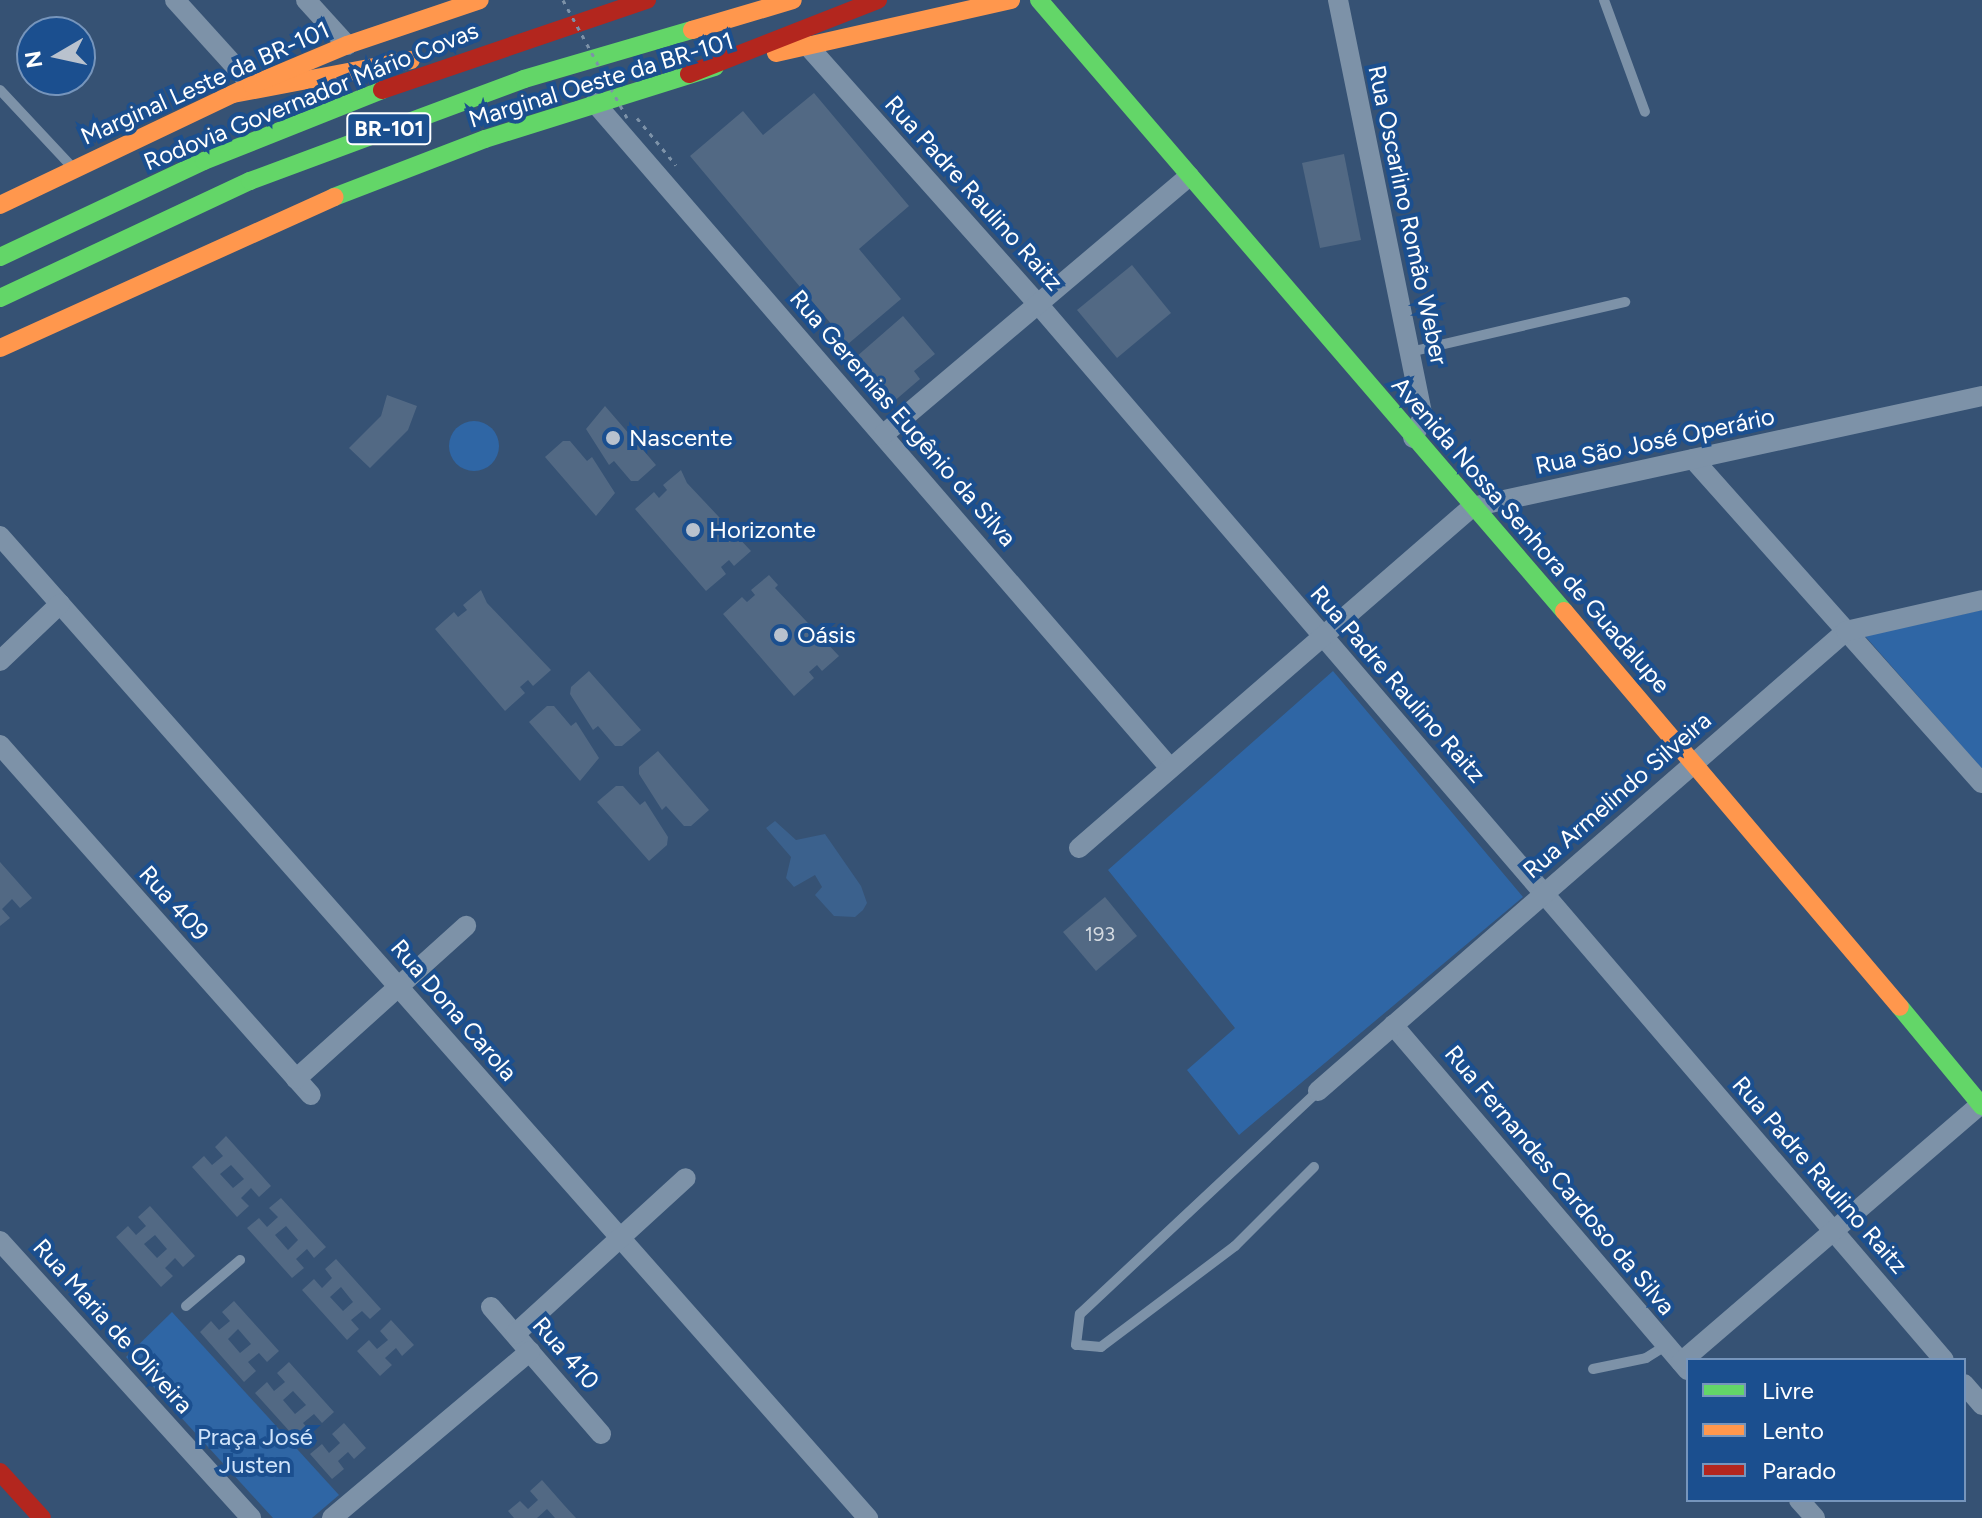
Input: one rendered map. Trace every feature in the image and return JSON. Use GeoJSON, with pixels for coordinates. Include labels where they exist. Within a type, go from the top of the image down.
{"type":"FeatureCollection","features":[{"type":"Feature","properties":{"kind":"main road","name":"Marginal Leste da BR-101"},"geometry":{"type":"LineString","coordinates":[[0,205],[252,85],[347,45],[480,0]]}},
{"type":"Feature","properties":{"kind":"main road","name":"Rodovia Governador Mário Covas"},"geometry":{"type":"LineString","coordinates":[[0,257],[270,133],[522,38],[647,0]]}},
{"type":"Feature","properties":{"kind":"main road","name":"BR-101"},"geometry":{"type":"LineString","coordinates":[[0,298],[236,188],[356,141],[539,75],[793,0]]}},
{"type":"Feature","properties":{"kind":"main road"},"geometry":{"type":"LineString","coordinates":[[689,74],[878,0]]}},
{"type":"Feature","properties":{"kind":"main road","name":"Marginal Oeste da BR-101"},"geometry":{"type":"LineString","coordinates":[[0,348],[218,243],[421,163],[595,103],[689,74],[1011,0]]}},
{"type":"Feature","properties":{"kind":"main road","name":"Avenida Nossa Senhora de Guadalupe"},"geometry":{"type":"LineString","coordinates":[[1039,0],[1472,507],[1696,761],[1981,1104]]}},
{"type":"Feature","properties":{"kind":"main road"},"geometry":{"type":"LineString","coordinates":[[233,94],[522,38]]}},
{"type":"Feature","properties":{"kind":"main road"},"geometry":{"type":"LineString","coordinates":[[0,1472],[42,1518]]}},
{"type":"Feature","properties":{"kind":"street"},"geometry":{"type":"LineString","coordinates":[[175,0],[252,85]]}},
{"type":"Feature","properties":{"kind":"street"},"geometry":{"type":"LineString","coordinates":[[306,0],[347,45]]}},
{"type":"Feature","properties":{"kind":"street","name":"Rua Oscarlino Romão Weber"},"geometry":{"type":"LineString","coordinates":[[1338,0],[1423,416],[1413,438]]}},
{"type":"Feature","properties":{"kind":"street","name":"Rua Padre Raulino Raitz"},"geometry":{"type":"LineString","coordinates":[[807,45],[1038,304],[1942,1358]]}},
{"type":"Feature","properties":{"kind":"street","name":"Rua Geremias Eugênio da Silva"},"geometry":{"type":"LineString","coordinates":[[595,103],[1170,768]]}},
{"type":"Feature","properties":{"kind":"street"},"geometry":{"type":"LineString","coordinates":[[883,435],[1189,176]]}},
{"type":"Feature","properties":{"kind":"street","name":"Rua São José Operário"},"geometry":{"type":"LineString","coordinates":[[1079,848],[1472,507],[1982,396]]}},
{"type":"Feature","properties":{"kind":"street"},"geometry":{"type":"LineString","coordinates":[[1693,459],[1982,783]]}},
{"type":"Feature","properties":{"kind":"street","name":"Rua Dona Carola"},"geometry":{"type":"LineString","coordinates":[[0,536],[868,1518]]}},
{"type":"Feature","properties":{"kind":"street","name":"Rua Armelindo Silveira"},"geometry":{"type":"LineString","coordinates":[[1318,1091],[1846,631],[1982,600]]}},
{"type":"Feature","properties":{"kind":"street"},"geometry":{"type":"LineString","coordinates":[[0,661],[60,604]]}},
{"type":"Feature","properties":{"kind":"street","name":"Rua 409"},"geometry":{"type":"LineString","coordinates":[[0,745],[311,1095]]}},
{"type":"Feature","properties":{"kind":"street"},"geometry":{"type":"LineString","coordinates":[[296,1079],[466,926]]}},
{"type":"Feature","properties":{"kind":"street","name":"Rua Fernandes Cardoso da Silva"},"geometry":{"type":"LineString","coordinates":[[1393,1025],[1685,1366]]}},
{"type":"Feature","properties":{"kind":"street"},"geometry":{"type":"LineString","coordinates":[[1694,1358],[1833,1231],[1981,1104]]}},
{"type":"Feature","properties":{"kind":"street"},"geometry":{"type":"LineString","coordinates":[[515,1334],[686,1178]]}},
{"type":"Feature","properties":{"kind":"street","name":"Rua Maria de Oliveira"},"geometry":{"type":"LineString","coordinates":[[0,1241],[251,1518]]}},
{"type":"Feature","properties":{"kind":"street","name":"Rua 410"},"geometry":{"type":"LineString","coordinates":[[491,1307],[601,1434]]}},
{"type":"Feature","properties":{"kind":"street"},"geometry":{"type":"LineString","coordinates":[[332,1518],[530,1351]]}},
{"type":"Feature","properties":{"kind":"street"},"geometry":{"type":"LineString","coordinates":[[1966,1386],[1982,1405]]}},
{"type":"Feature","properties":{"kind":"street"},"geometry":{"type":"LineString","coordinates":[[1801,1502],[1815,1518]]}},
{"type":"Feature","properties":{"kind":"lane"},"geometry":{"type":"LineString","coordinates":[[1604,0],[1645,112]]}},
{"type":"Feature","properties":{"kind":"lane"},"geometry":{"type":"LineString","coordinates":[[0,90],[73,169]]}},
{"type":"Feature","properties":{"kind":"lane"},"geometry":{"type":"LineString","coordinates":[[1410,352],[1625,302]]}},
{"type":"Feature","properties":{"kind":"lane"},"geometry":{"type":"LineString","coordinates":[[1314,1167],[1223,1256],[1101,1347],[1076,1345],[1080,1314],[1318,1091]]}},
{"type":"Feature","properties":{"kind":"lane"},"geometry":{"type":"LineString","coordinates":[[186,1306],[240,1260]]}},
{"type":"Feature","properties":{"kind":"lane"},"geometry":{"type":"LineString","coordinates":[[1593,1369],[1646,1358],[1667,1345]]}},
{"type":"Feature","properties":{"kind":"path"},"geometry":{"type":"LineString","coordinates":[[563,0],[627,118]]}},
{"type":"Feature","properties":{"kind":"green space"},"geometry":{"type":"Polygon","coordinates":[[[474,421],[491,429],[499,446],[491,463],[474,471],[457,463],[449,446],[457,429],[474,421]]]}},
{"type":"Feature","properties":{"kind":"green space"},"geometry":{"type":"Polygon","coordinates":[[[1982,610],[1982,769],[1865,636],[1982,610]]]}},
{"type":"Feature","properties":{"kind":"green space"},"geometry":{"type":"Polygon","coordinates":[[[1333,671],[1523,897],[1239,1135],[1187,1070],[1235,1028],[1108,870],[1333,671]]]}},
{"type":"Feature","properties":{"kind":"green space","name":"Praça José Justen"},"geometry":{"type":"Polygon","coordinates":[[[172,1312],[339,1495],[312,1518],[273,1518],[126,1357],[172,1312]]]}},
{"type":"Feature","properties":{"kind":"shaded area"},"geometry":{"type":"Polygon","coordinates":[[[775,821],[796,840],[825,834],[861,886],[867,903],[863,910],[855,917],[834,916],[815,895],[822,887],[815,875],[794,887],[786,878],[791,857],[766,828],[775,821]]]}},
{"type":"Feature","properties":{"kind":"building"},"geometry":{"type":"Polygon","coordinates":[[[814,93],[909,206],[859,249],[901,299],[848,344],[690,156],[743,111],[763,135],[814,93]]]}},
{"type":"Feature","properties":{"kind":"building"},"geometry":{"type":"Polygon","coordinates":[[[1344,154],[1361,240],[1320,248],[1302,163],[1344,154]]]}},
{"type":"Feature","properties":{"kind":"building"},"geometry":{"type":"Polygon","coordinates":[[[1132,265],[1171,313],[1117,358],[1077,310],[1132,265]]]}},
{"type":"Feature","properties":{"kind":"building"},"geometry":{"type":"Polygon","coordinates":[[[903,316],[935,354],[914,371],[920,379],[885,409],[848,364],[903,316]]]}},
{"type":"Feature","properties":{"kind":"building"},"geometry":{"type":"Polygon","coordinates":[[[387,395],[417,406],[408,430],[370,468],[349,448],[381,416],[387,395]]]}},
{"type":"Feature","properties":{"kind":"building","name":"Nascente"},"geometry":{"type":"Polygon","coordinates":[[[605,406],[656,465],[638,481],[631,481],[614,461],[609,465],[586,429],[605,406]]]}},
{"type":"Feature","properties":{"kind":"building","name":"Nascente"},"geometry":{"type":"Polygon","coordinates":[[[563,441],[570,441],[587,461],[592,457],[615,493],[596,516],[545,457],[563,441]]]}},
{"type":"Feature","properties":{"kind":"building","name":"Horizonte"},"geometry":{"type":"Polygon","coordinates":[[[681,470],[687,483],[751,551],[734,566],[729,560],[721,567],[726,574],[706,591],[635,509],[654,492],[659,498],[667,490],[663,485],[681,470]]]}},
{"type":"Feature","properties":{"kind":"building","name":"Oásis"},"geometry":{"type":"Polygon","coordinates":[[[769,575],[778,585],[775,588],[839,656],[822,671],[817,665],[809,672],[814,678],[794,696],[723,614],[742,597],[747,602],[755,595],[751,590],[769,575]]]}},
{"type":"Feature","properties":{"kind":"building"},"geometry":{"type":"Polygon","coordinates":[[[481,590],[487,603],[551,670],[533,686],[528,680],[520,687],[525,693],[505,711],[435,629],[454,612],[458,617],[467,610],[463,605],[481,590]]]}},
{"type":"Feature","properties":{"kind":"building"},"geometry":{"type":"Polygon","coordinates":[[[589,671],[641,730],[622,746],[615,746],[598,726],[593,730],[570,694],[571,687],[589,671]]]}},
{"type":"Feature","properties":{"kind":"building"},"geometry":{"type":"Polygon","coordinates":[[[547,706],[554,706],[571,726],[576,722],[599,758],[580,781],[529,722],[547,706]]]}},
{"type":"Feature","properties":{"kind":"building"},"geometry":{"type":"Polygon","coordinates":[[[658,751],[709,810],[691,826],[684,826],[666,806],[662,810],[639,774],[639,767],[658,751]]]}},
{"type":"Feature","properties":{"kind":"building"},"geometry":{"type":"Polygon","coordinates":[[[616,786],[623,786],[640,805],[645,801],[668,837],[667,845],[649,861],[597,802],[616,786]]]}},
{"type":"Feature","properties":{"kind":"building"},"geometry":{"type":"Polygon","coordinates":[[[0,862],[32,898],[20,908],[12,899],[2,909],[10,918],[0,926],[0,862]]]}},
{"type":"Feature","properties":{"kind":"building"},"geometry":{"type":"Polygon","coordinates":[[[1105,897],[1137,936],[1096,971],[1063,932],[1105,897]]]}},
{"type":"Feature","properties":{"kind":"building"},"geometry":{"type":"Polygon","coordinates":[[[226,1136],[271,1186],[259,1197],[251,1188],[241,1198],[249,1206],[237,1217],[192,1167],[204,1156],[212,1165],[223,1156],[215,1147],[226,1136]],[[231,1165],[220,1174],[233,1188],[244,1179],[231,1165]]]}},
{"type":"Feature","properties":{"kind":"building"},"geometry":{"type":"Polygon","coordinates":[[[281,1198],[326,1247],[314,1258],[307,1249],[296,1259],[304,1268],[292,1278],[247,1228],[259,1218],[267,1227],[278,1217],[269,1208],[281,1198]],[[286,1226],[275,1235],[288,1250],[298,1240],[286,1226]]]}},
{"type":"Feature","properties":{"kind":"building"},"geometry":{"type":"Polygon","coordinates":[[[150,1206],[195,1256],[183,1267],[175,1258],[165,1268],[173,1276],[161,1287],[116,1237],[128,1226],[136,1235],[146,1226],[138,1217],[150,1206]],[[155,1235],[144,1244],[157,1258],[167,1249],[155,1235]]]}},
{"type":"Feature","properties":{"kind":"building"},"geometry":{"type":"Polygon","coordinates":[[[336,1259],[381,1309],[370,1319],[362,1311],[351,1320],[359,1329],[347,1340],[302,1290],[314,1279],[322,1288],[332,1278],[325,1269],[336,1259]],[[341,1287],[330,1297],[343,1311],[353,1302],[341,1287]]]}},
{"type":"Feature","properties":{"kind":"building"},"geometry":{"type":"Polygon","coordinates":[[[234,1301],[279,1351],[267,1362],[259,1353],[248,1362],[256,1371],[244,1382],[200,1332],[211,1321],[219,1330],[230,1321],[222,1312],[234,1301]],[[238,1329],[228,1339],[240,1353],[251,1344],[238,1329]]]}},
{"type":"Feature","properties":{"kind":"building"},"geometry":{"type":"Polygon","coordinates":[[[391,1320],[414,1345],[402,1356],[396,1348],[385,1358],[392,1365],[380,1376],[357,1351],[369,1340],[377,1349],[388,1340],[380,1331],[391,1320]]]}},
{"type":"Feature","properties":{"kind":"building"},"geometry":{"type":"Polygon","coordinates":[[[289,1362],[334,1412],[322,1423],[314,1414],[303,1423],[311,1432],[300,1443],[255,1393],[267,1382],[274,1391],[285,1382],[277,1373],[289,1362]],[[293,1391],[283,1400],[295,1414],[306,1405],[293,1391]]]}},
{"type":"Feature","properties":{"kind":"building"},"geometry":{"type":"Polygon","coordinates":[[[344,1423],[366,1448],[354,1459],[348,1452],[338,1461],[344,1469],[332,1479],[310,1454],[322,1444],[329,1453],[340,1443],[332,1434],[344,1423]]]}},
{"type":"Feature","properties":{"kind":"building"},"geometry":{"type":"Polygon","coordinates":[[[542,1480],[576,1518],[555,1518],[547,1509],[537,1518],[514,1518],[508,1511],[520,1501],[528,1509],[538,1500],[530,1491],[542,1480]]]}},
{"type":"Feature","properties":{"kind":"traffic: fast"},"geometry":{"type":"LineString","coordinates":[[1039,0],[1564,611]]}},
{"type":"Feature","properties":{"kind":"traffic: fast"},"geometry":{"type":"LineString","coordinates":[[0,298],[250,181],[524,79],[692,30]]}},
{"type":"Feature","properties":{"kind":"traffic: fast"},"geometry":{"type":"LineString","coordinates":[[334,197],[485,139],[715,67]]}},
{"type":"Feature","properties":{"kind":"traffic: fast"},"geometry":{"type":"LineString","coordinates":[[0,257],[204,161],[382,90]]}},
{"type":"Feature","properties":{"kind":"traffic: fast"},"geometry":{"type":"LineString","coordinates":[[1900,1007],[1982,1106]]}},
{"type":"Feature","properties":{"kind":"traffic: slow"},"geometry":{"type":"LineString","coordinates":[[0,205],[252,85],[347,45],[480,0]]}},
{"type":"Feature","properties":{"kind":"traffic: slow"},"geometry":{"type":"LineString","coordinates":[[692,30],[793,0]]}},
{"type":"Feature","properties":{"kind":"traffic: slow"},"geometry":{"type":"LineString","coordinates":[[776,53],[1011,0]]}},
{"type":"Feature","properties":{"kind":"traffic: slow"},"geometry":{"type":"LineString","coordinates":[[233,94],[411,60]]}},
{"type":"Feature","properties":{"kind":"traffic: slow"},"geometry":{"type":"LineString","coordinates":[[0,348],[334,197]]}},
{"type":"Feature","properties":{"kind":"traffic: slow"},"geometry":{"type":"LineString","coordinates":[[1564,611],[1900,1007]]}},
{"type":"Feature","properties":{"kind":"traffic: jam"},"geometry":{"type":"LineString","coordinates":[[382,90],[647,0]]}},
{"type":"Feature","properties":{"kind":"traffic: jam"},"geometry":{"type":"LineString","coordinates":[[689,74],[878,0]]}},
{"type":"Feature","properties":{"kind":"traffic: jam"},"geometry":{"type":"LineString","coordinates":[[0,1472],[42,1518]]}},
{"type":"Feature","properties":{"kind":"place","name":"Nascente"},"geometry":{"type":"Point","coordinates":[613,438]}},
{"type":"Feature","properties":{"kind":"place","name":"Horizonte"},"geometry":{"type":"Point","coordinates":[693,530]}},
{"type":"Feature","properties":{"kind":"place","name":"Oásis"},"geometry":{"type":"Point","coordinates":[781,635]}}]}
